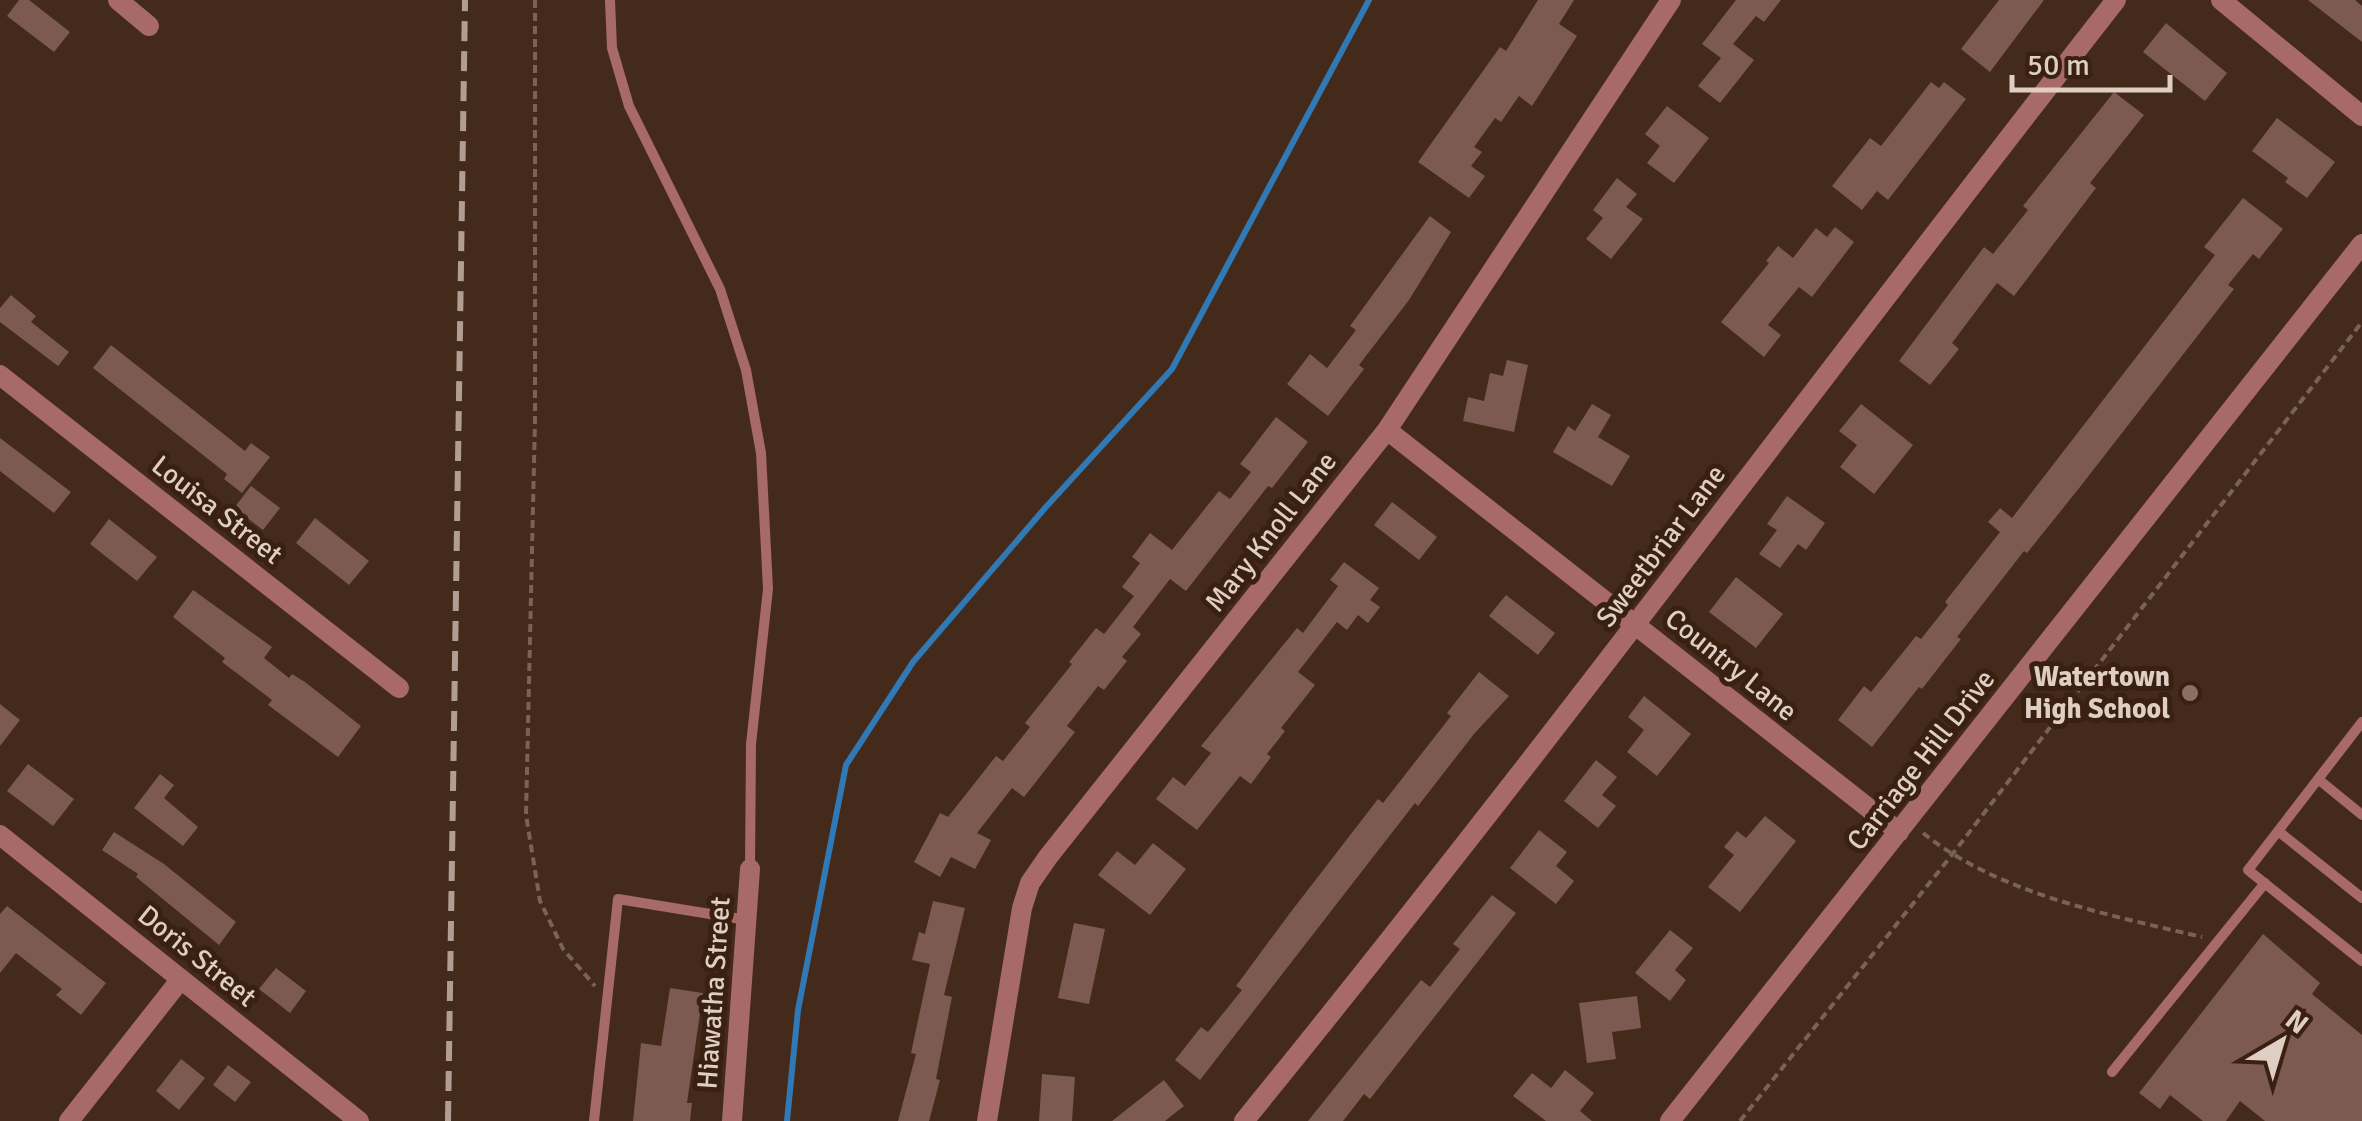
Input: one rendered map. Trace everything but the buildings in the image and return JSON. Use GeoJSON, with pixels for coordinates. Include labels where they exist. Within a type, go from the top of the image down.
{"type":"FeatureCollection","features":[{"type":"Feature","properties":{"kind":"street","name":"Mary Knoll Lane"},"geometry":{"type":"LineString","coordinates":[[987,1121],[1022,908],[1030,883],[1387,430],[1671,0]]}},
{"type":"Feature","properties":{"kind":"street","name":"Sweetbriar Lane"},"geometry":{"type":"LineString","coordinates":[[1244,1121],[1636,626],[1743,481],[2116,0]]}},
{"type":"Feature","properties":{"kind":"street"},"geometry":{"type":"LineString","coordinates":[[2221,0],[2362,116]]}},
{"type":"Feature","properties":{"kind":"street"},"geometry":{"type":"LineString","coordinates":[[120,1],[149,26]]}},
{"type":"Feature","properties":{"kind":"street","name":"Carriage Hill Drive"},"geometry":{"type":"LineString","coordinates":[[1670,1121],[2362,244]]}},
{"type":"Feature","properties":{"kind":"street","name":"Louisa Street"},"geometry":{"type":"LineString","coordinates":[[0,375],[399,688]]}},
{"type":"Feature","properties":{"kind":"street","name":"Country Lane"},"geometry":{"type":"LineString","coordinates":[[1387,430],[1636,626],[1904,826]]}},
{"type":"Feature","properties":{"kind":"street","name":"Doris Street"},"geometry":{"type":"LineString","coordinates":[[0,835],[359,1121]]}},
{"type":"Feature","properties":{"kind":"street","name":"Hiawatha Street"},"geometry":{"type":"LineString","coordinates":[[732,1121],[750,869]]}},
{"type":"Feature","properties":{"kind":"street"},"geometry":{"type":"LineString","coordinates":[[69,1121],[182,979]]}},
{"type":"Feature","properties":{"kind":"lane"},"geometry":{"type":"LineString","coordinates":[[610,0],[612,48],[629,106],[720,289],[746,370],[761,453],[768,589],[751,744],[750,869]]}},
{"type":"Feature","properties":{"kind":"lane"},"geometry":{"type":"LineString","coordinates":[[2360,728],[2248,870],[2362,960]]}},
{"type":"Feature","properties":{"kind":"lane"},"geometry":{"type":"LineString","coordinates":[[2318,780],[2362,815]]}},
{"type":"Feature","properties":{"kind":"lane"},"geometry":{"type":"LineString","coordinates":[[2278,831],[2362,898]]}},
{"type":"Feature","properties":{"kind":"lane"},"geometry":{"type":"LineString","coordinates":[[2112,1072],[2266,883]]}},
{"type":"Feature","properties":{"kind":"lane"},"geometry":{"type":"LineString","coordinates":[[594,1121],[618,898],[747,920]]}},
{"type":"Feature","properties":{"kind":"path"},"geometry":{"type":"LineString","coordinates":[[535,0],[534,419],[526,815],[540,901],[563,949],[607,1001]]}},
{"type":"Feature","properties":{"kind":"path"},"geometry":{"type":"LineString","coordinates":[[1740,1121],[1951,856],[2362,322]]}},
{"type":"Feature","properties":{"kind":"path"},"geometry":{"type":"LineString","coordinates":[[1904,826],[1985,874],[2047,896],[2219,940]]}},
{"type":"Feature","properties":{"kind":"waterway"},"geometry":{"type":"LineString","coordinates":[[787,1121],[798,1010],[846,765],[913,662],[1045,508],[1172,369],[1369,0]]}},
{"type":"Feature","properties":{"kind":"railway"},"geometry":{"type":"LineString","coordinates":[[448,1121],[465,0]]}},
{"type":"Feature","properties":{"kind":"place","name":"Watertown High School"},"geometry":{"type":"Point","coordinates":[2190,693]}}]}
